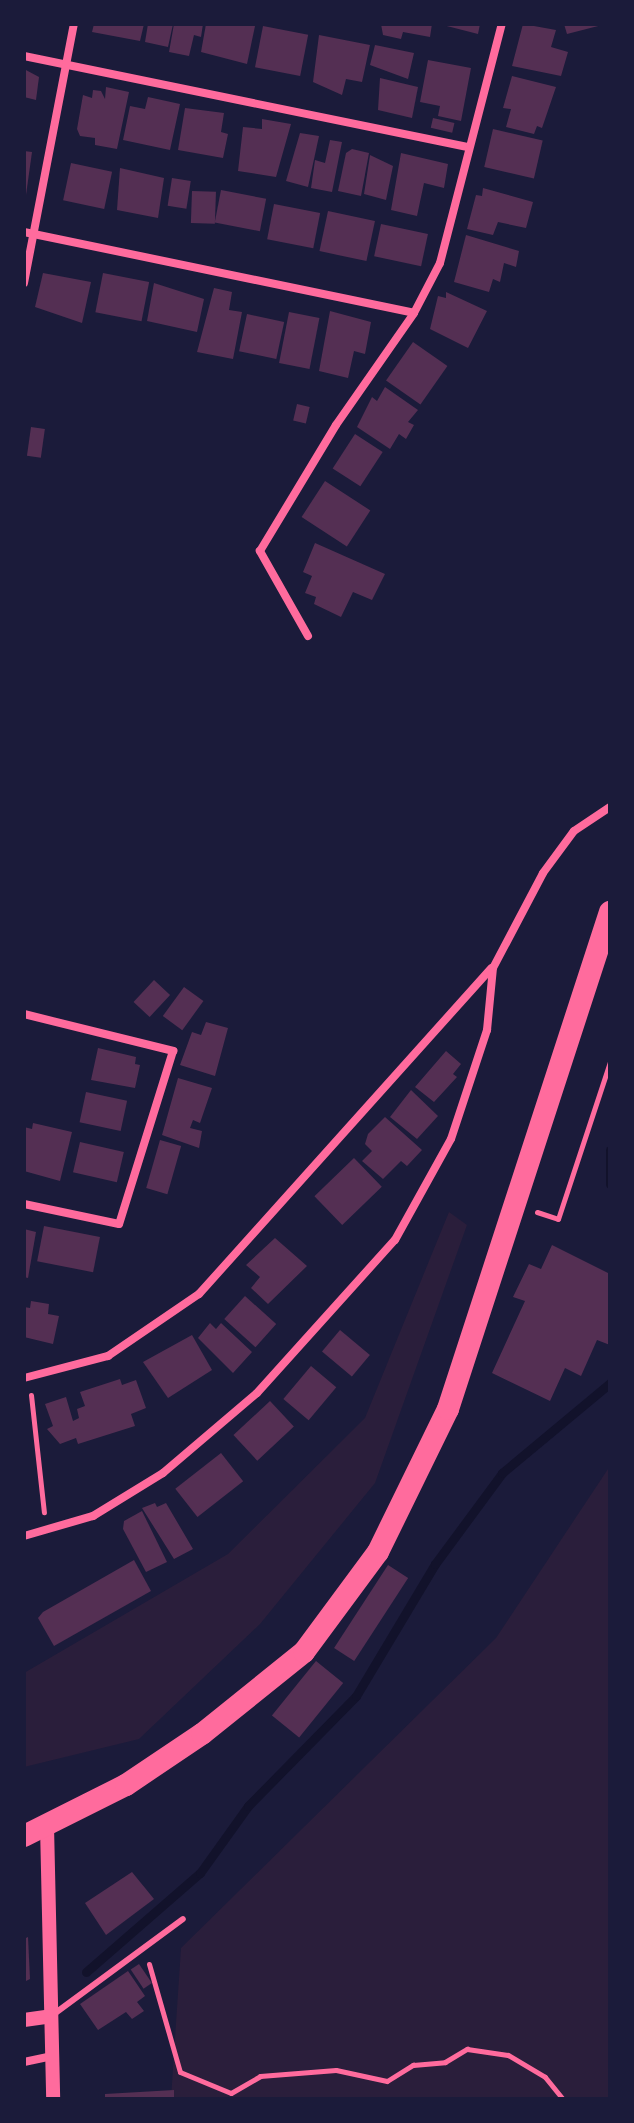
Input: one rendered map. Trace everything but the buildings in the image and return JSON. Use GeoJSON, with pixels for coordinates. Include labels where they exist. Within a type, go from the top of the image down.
{"type":"FeatureCollection","features":[{"type":"Feature","properties":{"kind":"highway"},"geometry":{"type":"LineString","coordinates":[[24,1836],[126,1785],[202,1734],[313,1640],[378,1552],[448,1409],[511,1204],[610,912]]}},
{"type":"Feature","properties":{"kind":"street"},"geometry":{"type":"LineString","coordinates":[[24,283],[29,233],[74,24]]}},
{"type":"Feature","properties":{"kind":"street"},"geometry":{"type":"LineString","coordinates":[[308,636],[260,551],[336,425],[414,313],[440,263],[502,24]]}},
{"type":"Feature","properties":{"kind":"street"},"geometry":{"type":"LineString","coordinates":[[24,56],[469,147]]}},
{"type":"Feature","properties":{"kind":"street"},"geometry":{"type":"LineString","coordinates":[[29,233],[414,313]]}},
{"type":"Feature","properties":{"kind":"street"},"geometry":{"type":"LineString","coordinates":[[26,1378],[108,1356],[199,1294],[493,968],[574,831],[610,807]]}},
{"type":"Feature","properties":{"kind":"street"},"geometry":{"type":"LineString","coordinates":[[24,1536],[93,1516],[163,1473],[257,1393],[395,1240],[451,1139],[487,1030],[493,968]]}},
{"type":"Feature","properties":{"kind":"street"},"geometry":{"type":"LineString","coordinates":[[24,1014],[173,1051],[119,1224],[24,1204]]}},
{"type":"Feature","properties":{"kind":"street"},"geometry":{"type":"LineString","coordinates":[[47,1826],[53,2099]]}},
{"type":"Feature","properties":{"kind":"street"},"geometry":{"type":"LineString","coordinates":[[24,2020],[51,2016]]}},
{"type":"Feature","properties":{"kind":"street"},"geometry":{"type":"LineString","coordinates":[[24,2062],[52,2056]]}},
{"type":"Feature","properties":{"kind":"lane"},"geometry":{"type":"LineString","coordinates":[[51,2016],[183,1919]]}},
{"type":"Feature","properties":{"kind":"path"},"geometry":{"type":"LineString","coordinates":[[511,1204],[558,1219],[610,1062]]}},
{"type":"Feature","properties":{"kind":"path"},"geometry":{"type":"LineString","coordinates":[[26,1378],[46,1529]]}},
{"type":"Feature","properties":{"kind":"path"},"geometry":{"type":"LineString","coordinates":[[143,1948],[180,2072],[231,2093],[260,2076],[336,2070],[387,2081],[413,2065],[445,2062],[467,2049],[508,2055],[545,2077],[563,2099]]}},
{"type":"Feature","properties":{"kind":"shaded area"},"geometry":{"type":"Polygon","coordinates":[[[449,1212],[467,1225],[375,1483],[260,1624],[139,1739],[24,1767],[24,1673],[228,1554],[365,1418],[449,1212]]]}},
{"type":"Feature","properties":{"kind":"shaded area"},"geometry":{"type":"Polygon","coordinates":[[[610,1466],[610,2099],[171,2099],[181,1948],[496,1638],[610,1466]]]}},
{"type":"Feature","properties":{"kind":"waterway"},"geometry":{"type":"LineString","coordinates":[[610,1150],[610,1184]]}},
{"type":"Feature","properties":{"kind":"waterway"},"geometry":{"type":"LineString","coordinates":[[86,1972],[200,1873],[248,1806],[356,1696],[435,1564],[502,1473],[610,1383]]}}]}
